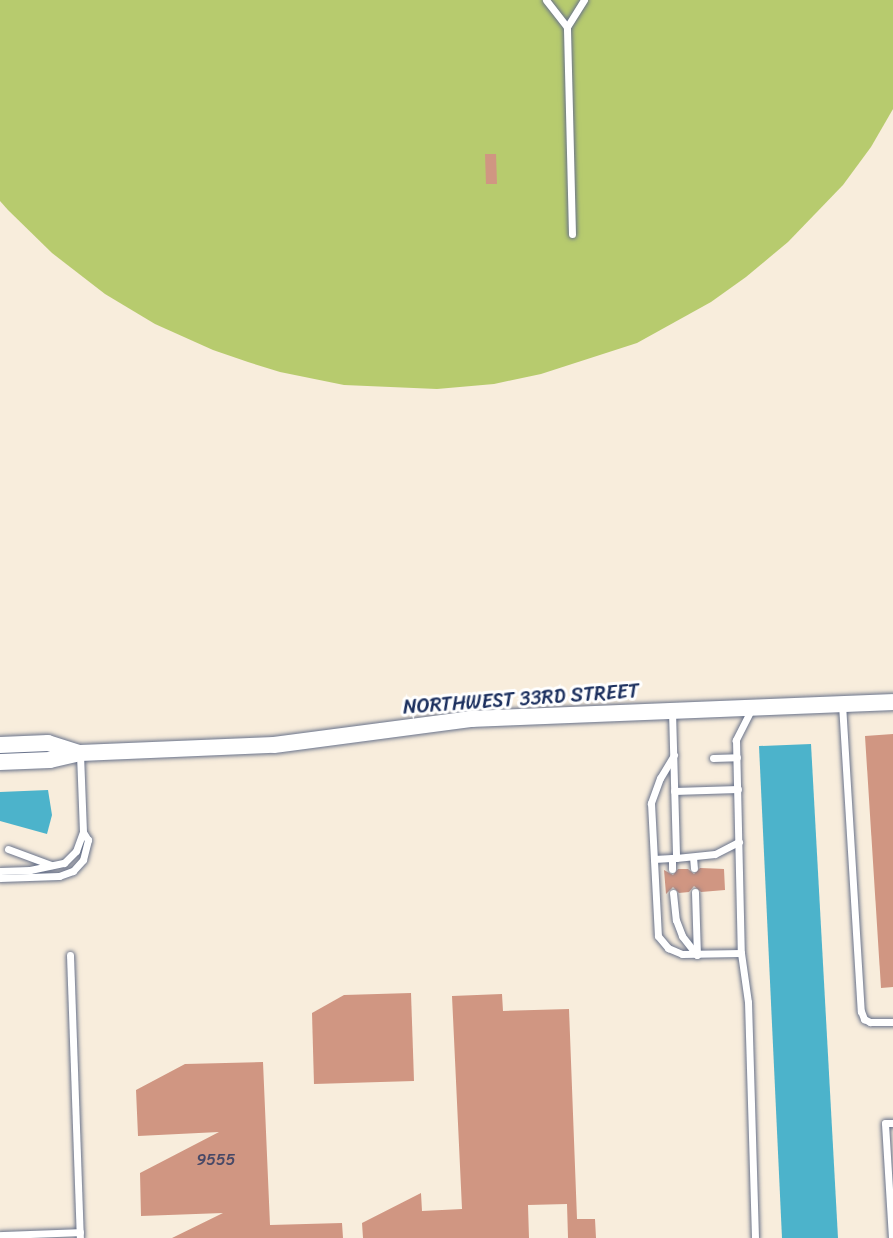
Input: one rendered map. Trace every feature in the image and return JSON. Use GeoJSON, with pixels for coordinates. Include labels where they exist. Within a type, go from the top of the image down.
{"type":"FeatureCollection","features":[{"type":"Feature","properties":{"kind":"street","name":"NORTHWEST 33RD STREET"},"geometry":{"type":"LineString","coordinates":[[0,762],[50,760],[80,753],[274,745],[472,719],[893,702]]}},
{"type":"Feature","properties":{"kind":"street","name":"NORTHWEST 33RD STREET"},"geometry":{"type":"LineString","coordinates":[[0,745],[48,743],[80,753]]}},
{"type":"Feature","properties":{"kind":"lane"},"geometry":{"type":"LineString","coordinates":[[546,0],[567,27]]}},
{"type":"Feature","properties":{"kind":"lane"},"geometry":{"type":"LineString","coordinates":[[572,234],[567,27],[584,0]]}},
{"type":"Feature","properties":{"kind":"lane"},"geometry":{"type":"LineString","coordinates":[[843,704],[859,990],[864,1019],[874,1023],[893,1022]]}},
{"type":"Feature","properties":{"kind":"lane"},"geometry":{"type":"LineString","coordinates":[[753,708],[738,734],[737,757],[741,953],[748,1002],[755,1238]]}},
{"type":"Feature","properties":{"kind":"lane"},"geometry":{"type":"LineString","coordinates":[[672,710],[674,755],[674,858],[672,869]]}},
{"type":"Feature","properties":{"kind":"lane"},"geometry":{"type":"LineString","coordinates":[[0,871],[56,866],[71,859],[83,832],[80,753]]}},
{"type":"Feature","properties":{"kind":"lane"},"geometry":{"type":"LineString","coordinates":[[674,755],[652,797],[658,936],[662,943],[675,952],[697,955],[741,953]]}},
{"type":"Feature","properties":{"kind":"lane"},"geometry":{"type":"LineString","coordinates":[[713,758],[737,757]]}},
{"type":"Feature","properties":{"kind":"lane"},"geometry":{"type":"LineString","coordinates":[[674,791],[738,789]]}},
{"type":"Feature","properties":{"kind":"lane"},"geometry":{"type":"LineString","coordinates":[[0,878],[59,876],[73,871],[86,855],[88,840],[83,832]]}},
{"type":"Feature","properties":{"kind":"lane"},"geometry":{"type":"LineString","coordinates":[[654,859],[715,854],[739,842]]}},
{"type":"Feature","properties":{"kind":"lane"},"geometry":{"type":"LineString","coordinates":[[8,849],[56,866]]}},
{"type":"Feature","properties":{"kind":"lane"},"geometry":{"type":"LineString","coordinates":[[693,857],[694,868]]}},
{"type":"Feature","properties":{"kind":"lane"},"geometry":{"type":"LineString","coordinates":[[695,892],[697,955]]}},
{"type":"Feature","properties":{"kind":"lane"},"geometry":{"type":"LineString","coordinates":[[673,893],[676,920],[682,936],[697,955]]}},
{"type":"Feature","properties":{"kind":"lane"},"geometry":{"type":"LineString","coordinates":[[0,1235],[80,1235],[70,956]]}},
{"type":"Feature","properties":{"kind":"lane"},"geometry":{"type":"LineString","coordinates":[[892,1238],[885,1123],[893,1123]]}},
{"type":"Feature","properties":{"kind":"green space"},"geometry":{"type":"Polygon","coordinates":[[[0,0],[893,0],[893,109],[871,147],[843,185],[788,242],[711,302],[637,343],[541,374],[494,384],[437,389],[344,385],[280,372],[248,362],[213,350],[155,324],[105,294],[52,253],[8,210],[0,201],[0,0]]]}},
{"type":"Feature","properties":{"kind":"water"},"geometry":{"type":"Polygon","coordinates":[[[811,744],[838,1238],[782,1238],[759,746],[811,744]]]}},
{"type":"Feature","properties":{"kind":"water"},"geometry":{"type":"Polygon","coordinates":[[[48,790],[52,815],[47,834],[0,821],[0,792],[48,790]]]}},
{"type":"Feature","properties":{"kind":"building"},"geometry":{"type":"Polygon","coordinates":[[[485,154],[496,154],[497,184],[486,184],[485,154]]]}},
{"type":"Feature","properties":{"kind":"building"},"geometry":{"type":"Polygon","coordinates":[[[893,734],[893,987],[881,988],[865,736],[893,734]]]}},
{"type":"Feature","properties":{"kind":"building"},"geometry":{"type":"Polygon","coordinates":[[[700,868],[724,869],[725,890],[701,892],[694,886],[689,892],[679,893],[673,887],[666,894],[664,870],[673,875],[678,869],[688,869],[694,874],[700,868]]]}},
{"type":"Feature","properties":{"kind":"building"},"geometry":{"type":"Polygon","coordinates":[[[411,993],[414,1081],[314,1084],[312,1013],[344,995],[411,993]]]}},
{"type":"Feature","properties":{"kind":"building"},"geometry":{"type":"Polygon","coordinates":[[[502,994],[503,1011],[569,1009],[577,1219],[595,1219],[596,1238],[568,1238],[567,1204],[528,1205],[529,1238],[363,1238],[362,1223],[421,1193],[422,1211],[462,1209],[452,996],[502,994]]]}},
{"type":"Feature","properties":{"kind":"building"},"geometry":{"type":"Polygon","coordinates":[[[263,1062],[270,1225],[342,1223],[343,1238],[172,1238],[223,1213],[141,1216],[140,1173],[219,1132],[138,1136],[136,1090],[185,1064],[263,1062]]]}}]}
